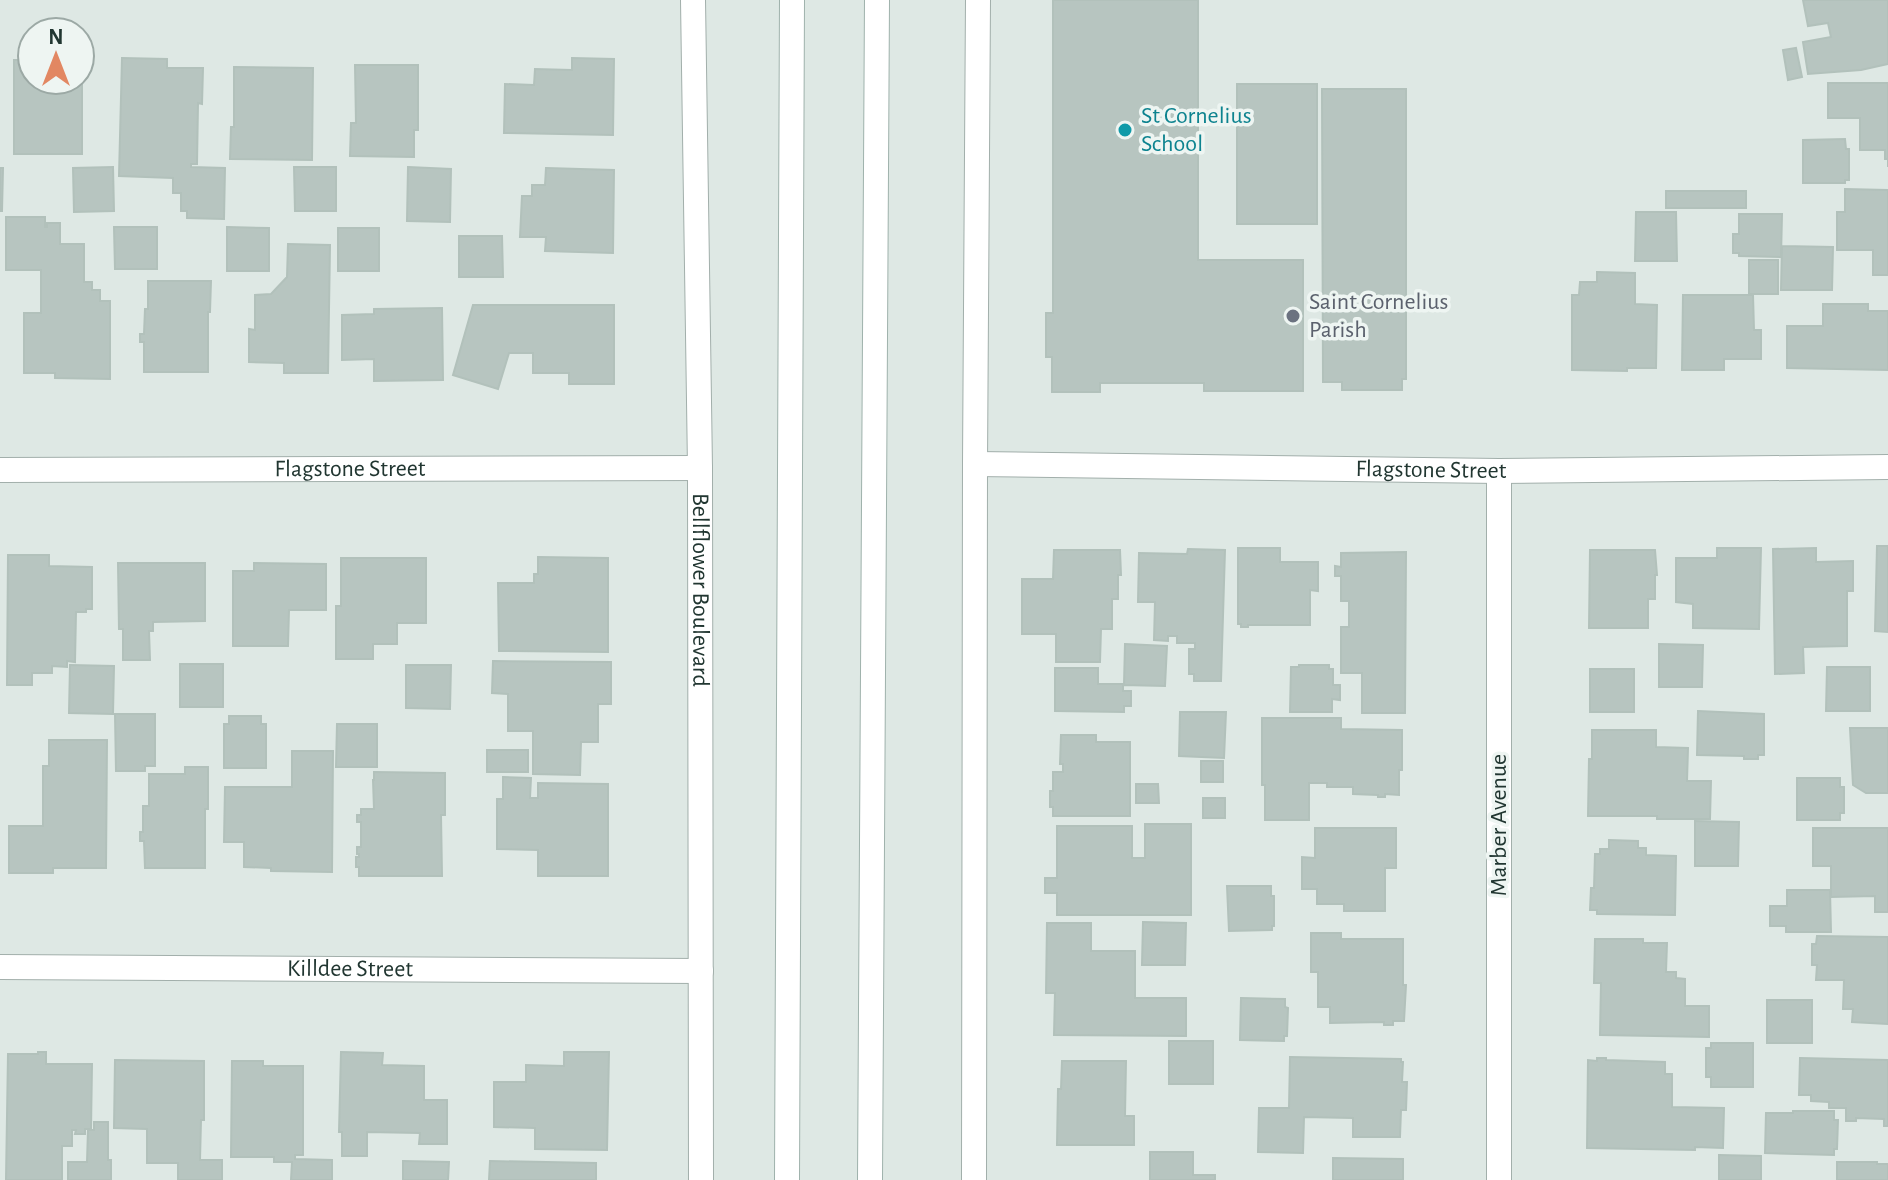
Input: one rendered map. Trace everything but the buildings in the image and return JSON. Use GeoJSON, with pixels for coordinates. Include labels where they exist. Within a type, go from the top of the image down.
{"type":"FeatureCollection","features":[{"type":"Feature","properties":{"kind":"street","name":"Bellflower Boulevard"},"geometry":{"type":"LineString","coordinates":[[693,0],[700,468],[701,1180]]}},
{"type":"Feature","properties":{"kind":"street"},"geometry":{"type":"LineString","coordinates":[[787,1180],[792,0]]}},
{"type":"Feature","properties":{"kind":"street"},"geometry":{"type":"LineString","coordinates":[[870,1180],[877,0]]}},
{"type":"Feature","properties":{"kind":"street"},"geometry":{"type":"LineString","coordinates":[[974,1180],[978,0]]}},
{"type":"Feature","properties":{"kind":"street","name":"Flagstone Street"},"geometry":{"type":"LineString","coordinates":[[975,464],[1499,471],[1888,467]]}},
{"type":"Feature","properties":{"kind":"street","name":"Flagstone Street"},"geometry":{"type":"LineString","coordinates":[[0,470],[700,468]]}},
{"type":"Feature","properties":{"kind":"street","name":"Marber Avenue"},"geometry":{"type":"LineString","coordinates":[[1499,471],[1499,1180]]}},
{"type":"Feature","properties":{"kind":"street","name":"Killdee Street"},"geometry":{"type":"LineString","coordinates":[[0,967],[701,971]]}},
{"type":"Feature","properties":{"kind":"place","name":"St Cornelius School"},"geometry":{"type":"Point","coordinates":[1125,130]}},
{"type":"Feature","properties":{"kind":"place","name":"Saint Cornelius Parish"},"geometry":{"type":"Point","coordinates":[1293,316]}}]}
